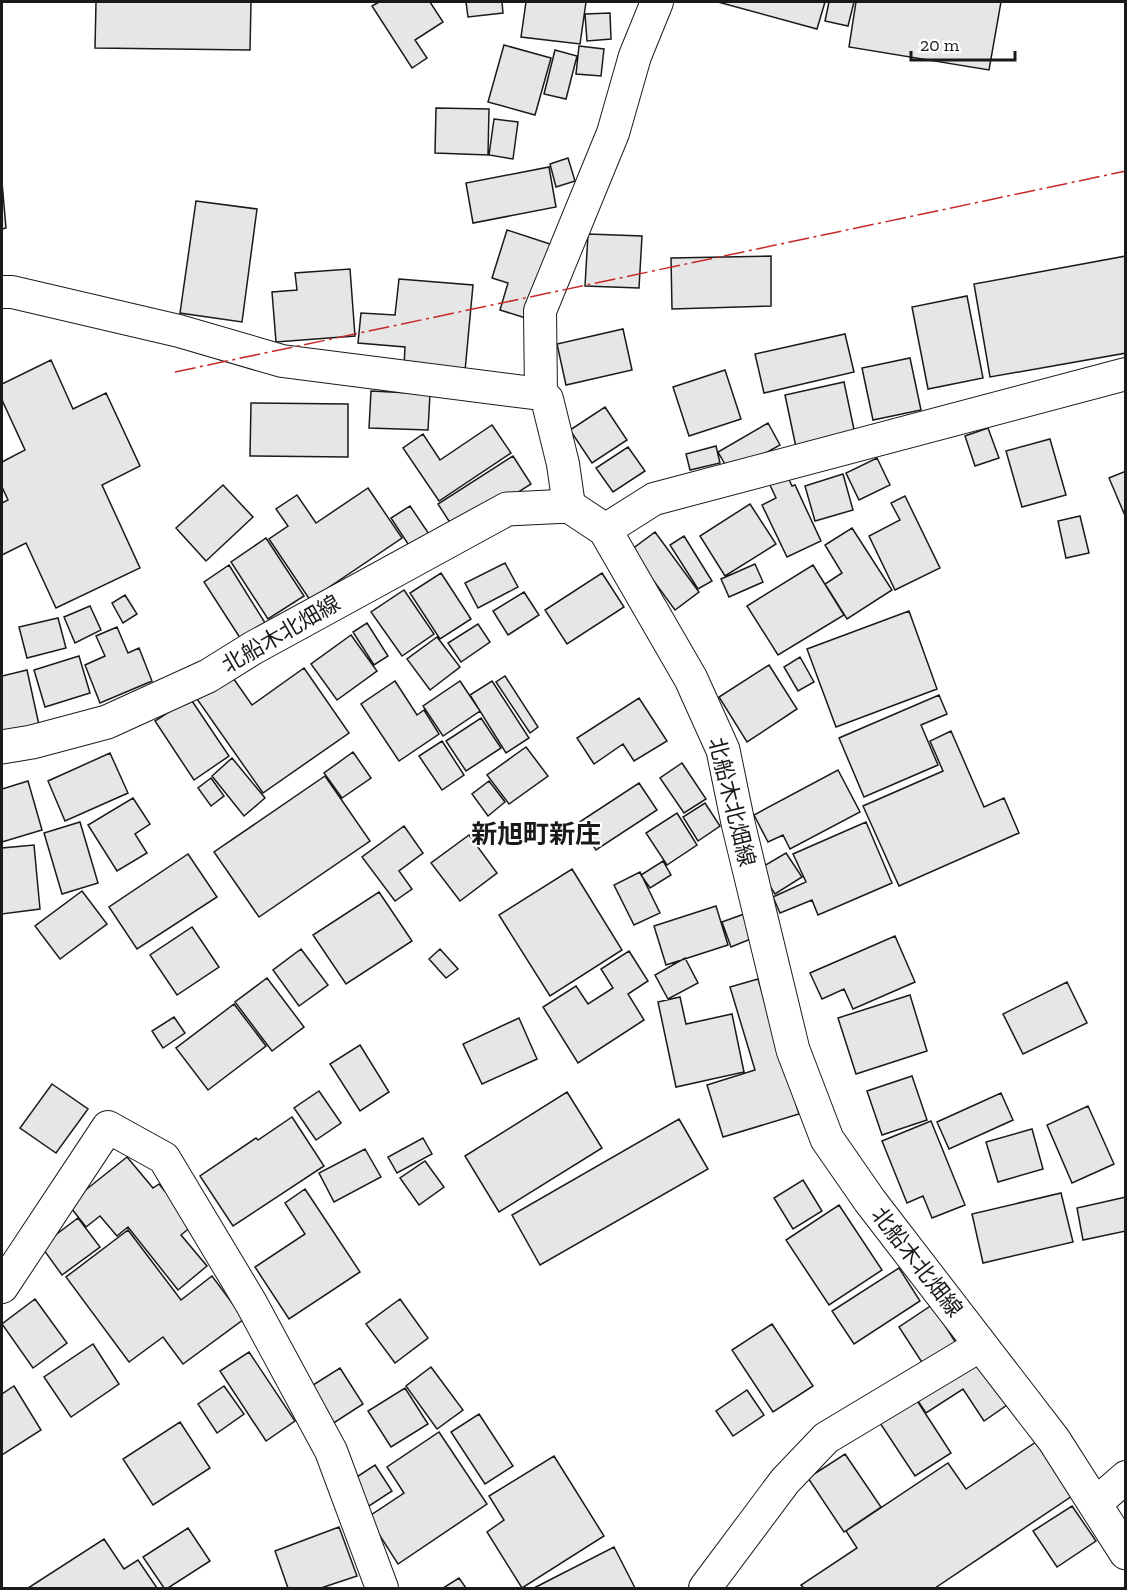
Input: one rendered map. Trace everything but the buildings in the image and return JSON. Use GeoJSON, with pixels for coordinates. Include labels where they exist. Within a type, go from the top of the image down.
{"type":"FeatureCollection","features":[{"type":"Feature","properties":{"kind":"main road","name":"北船木北畑線"},"geometry":{"type":"LineString","coordinates":[[2,747],[32,742],[107,722],[208,676],[254,648],[507,509],[569,506],[604,530],[691,679],[723,750],[738,823],[793,1050],[827,1139],[870,1201],[1054,1440],[1125,1553]]}},
{"type":"Feature","properties":{"kind":"street"},"geometry":{"type":"LineString","coordinates":[[541,394],[540,311],[613,133],[635,56],[657,2]]}},
{"type":"Feature","properties":{"kind":"street"},"geometry":{"type":"LineString","coordinates":[[2,292],[12,292],[179,331],[282,361],[541,394],[547,399],[563,464],[569,506]]}},
{"type":"Feature","properties":{"kind":"street"},"geometry":{"type":"LineString","coordinates":[[604,530],[654,499],[1125,374]]}},
{"type":"Feature","properties":{"kind":"street"},"geometry":{"type":"LineString","coordinates":[[2,1287],[108,1127],[164,1158],[251,1303],[331,1451],[382,1588]]}},
{"type":"Feature","properties":{"kind":"street"},"geometry":{"type":"LineString","coordinates":[[705,1588],[785,1481],[826,1438],[981,1345]]}},
{"type":"Feature","properties":{"kind":"street"},"geometry":{"type":"LineString","coordinates":[[1095,1503],[1125,1477]]}},
{"type":"Feature","properties":{"kind":"power"},"geometry":{"type":"LineString","coordinates":[[175,372],[1126,171]]}},
{"type":"Feature","properties":{"kind":"district","name":"新旭町新庄"},"geometry":{"type":"Point","coordinates":[536,834]}}]}
